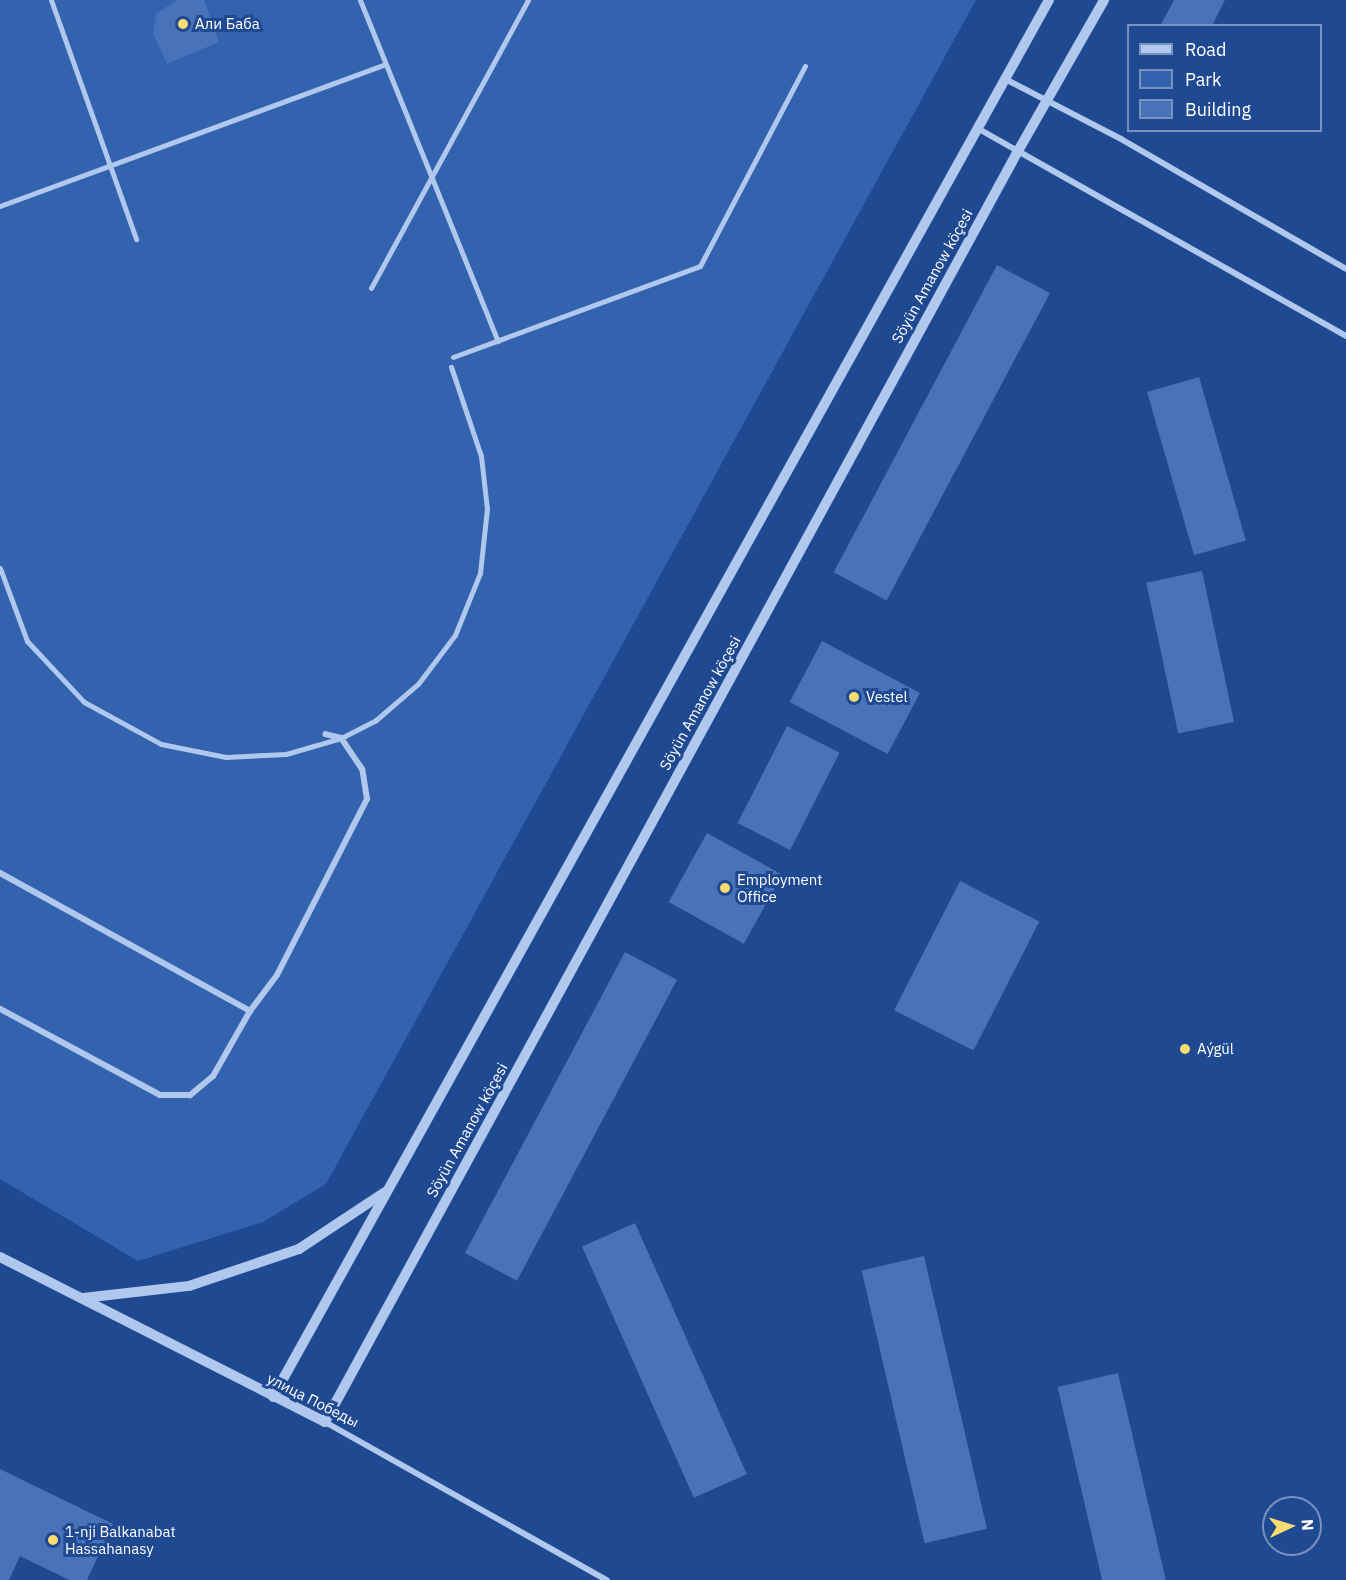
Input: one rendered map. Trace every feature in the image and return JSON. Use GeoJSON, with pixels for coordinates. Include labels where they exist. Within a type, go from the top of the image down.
{"type":"FeatureCollection","features":[{"type":"Feature","properties":{"kind":"street"},"geometry":{"type":"LineString","coordinates":[[51,0],[136,239]]}},
{"type":"Feature","properties":{"kind":"street"},"geometry":{"type":"LineString","coordinates":[[360,0],[498,340]]}},
{"type":"Feature","properties":{"kind":"street"},"geometry":{"type":"LineString","coordinates":[[371,288],[528,0]]}},
{"type":"Feature","properties":{"kind":"street"},"geometry":{"type":"LineString","coordinates":[[273,1397],[1049,0]]}},
{"type":"Feature","properties":{"kind":"street","name":"Söyün Amanow köçesi"},"geometry":{"type":"LineString","coordinates":[[325,1422],[1018,151],[1104,0]]}},
{"type":"Feature","properties":{"kind":"street"},"geometry":{"type":"LineString","coordinates":[[0,206],[386,64]]}},
{"type":"Feature","properties":{"kind":"street"},"geometry":{"type":"LineString","coordinates":[[453,357],[700,266],[805,66]]}},
{"type":"Feature","properties":{"kind":"street"},"geometry":{"type":"LineString","coordinates":[[1005,79],[1121,139],[1346,269]]}},
{"type":"Feature","properties":{"kind":"street"},"geometry":{"type":"LineString","coordinates":[[976,128],[1346,336]]}},
{"type":"Feature","properties":{"kind":"street"},"geometry":{"type":"LineString","coordinates":[[0,568],[27,641],[84,702],[160,744],[226,757],[286,754],[341,738],[376,720],[418,684],[455,635],[480,573],[487,509],[481,456],[451,367]]}},
{"type":"Feature","properties":{"kind":"street"},"geometry":{"type":"LineString","coordinates":[[0,1009],[160,1095],[190,1095],[213,1076],[250,1011],[277,975],[367,799],[362,769],[341,738],[325,734]]}},
{"type":"Feature","properties":{"kind":"street"},"geometry":{"type":"LineString","coordinates":[[0,873],[250,1011]]}},
{"type":"Feature","properties":{"kind":"street"},"geometry":{"type":"LineString","coordinates":[[82,1299],[189,1286],[299,1249],[388,1190]]}},
{"type":"Feature","properties":{"kind":"street","name":"улица Победы"},"geometry":{"type":"LineString","coordinates":[[0,1257],[325,1422],[607,1580]]}},
{"type":"Feature","properties":{"kind":"green space"},"geometry":{"type":"Polygon","coordinates":[[[0,0],[976,0],[326,1184],[263,1222],[138,1261],[0,1179],[0,0]]]}},
{"type":"Feature","properties":{"kind":"building","name":"Али Баба"},"geometry":{"type":"Polygon","coordinates":[[[177,0],[204,0],[219,42],[167,64],[153,33],[156,14],[177,0]]]}},
{"type":"Feature","properties":{"kind":"building"},"geometry":{"type":"Polygon","coordinates":[[[1174,0],[1225,0],[1213,24],[1161,24],[1174,0]]]}},
{"type":"Feature","properties":{"kind":"building"},"geometry":{"type":"Polygon","coordinates":[[[997,265],[1050,293],[887,600],[834,572],[997,265]]]}},
{"type":"Feature","properties":{"kind":"building"},"geometry":{"type":"Polygon","coordinates":[[[1199,377],[1246,540],[1194,555],[1147,392],[1199,377]]]}},
{"type":"Feature","properties":{"kind":"building"},"geometry":{"type":"Polygon","coordinates":[[[1202,571],[1234,722],[1178,733],[1146,583],[1202,571]]]}},
{"type":"Feature","properties":{"kind":"building","name":"Vestel"},"geometry":{"type":"Polygon","coordinates":[[[822,641],[920,693],[888,754],[790,702],[822,641]]]}},
{"type":"Feature","properties":{"kind":"building"},"geometry":{"type":"Polygon","coordinates":[[[787,726],[840,753],[790,850],[738,823],[787,726]]]}},
{"type":"Feature","properties":{"kind":"building","name":"Employment Office"},"geometry":{"type":"Polygon","coordinates":[[[707,833],[782,875],[744,944],[669,902],[707,833]]]}},
{"type":"Feature","properties":{"kind":"building"},"geometry":{"type":"Polygon","coordinates":[[[960,881],[1039,921],[973,1051],[894,1010],[960,881]]]}},
{"type":"Feature","properties":{"kind":"building"},"geometry":{"type":"Polygon","coordinates":[[[625,952],[677,980],[517,1281],[465,1253],[625,952]]]}},
{"type":"Feature","properties":{"kind":"building"},"geometry":{"type":"Polygon","coordinates":[[[635,1223],[747,1474],[694,1498],[582,1247],[635,1223]]]}},
{"type":"Feature","properties":{"kind":"building"},"geometry":{"type":"Polygon","coordinates":[[[924,1256],[987,1529],[925,1543],[862,1270],[924,1256]]]}},
{"type":"Feature","properties":{"kind":"building"},"geometry":{"type":"Polygon","coordinates":[[[1118,1373],[1166,1580],[1102,1580],[1058,1387],[1118,1373]]]}},
{"type":"Feature","properties":{"kind":"building","name":"1-nji Balkanabat Hassahanasy"},"geometry":{"type":"Polygon","coordinates":[[[0,1469],[113,1524],[87,1580],[69,1580],[20,1556],[9,1580],[0,1580],[0,1469]]]}},
{"type":"Feature","properties":{"kind":"place","name":"Али Баба"},"geometry":{"type":"Point","coordinates":[183,24]}},
{"type":"Feature","properties":{"kind":"place","name":"Vestel"},"geometry":{"type":"Point","coordinates":[854,697]}},
{"type":"Feature","properties":{"kind":"place","name":"Employment Office"},"geometry":{"type":"Point","coordinates":[725,888]}},
{"type":"Feature","properties":{"kind":"place","name":"Aýgül"},"geometry":{"type":"Point","coordinates":[1185,1049]}},
{"type":"Feature","properties":{"kind":"place","name":"1-nji Balkanabat Hassahanasy"},"geometry":{"type":"Point","coordinates":[53,1540]}}]}
